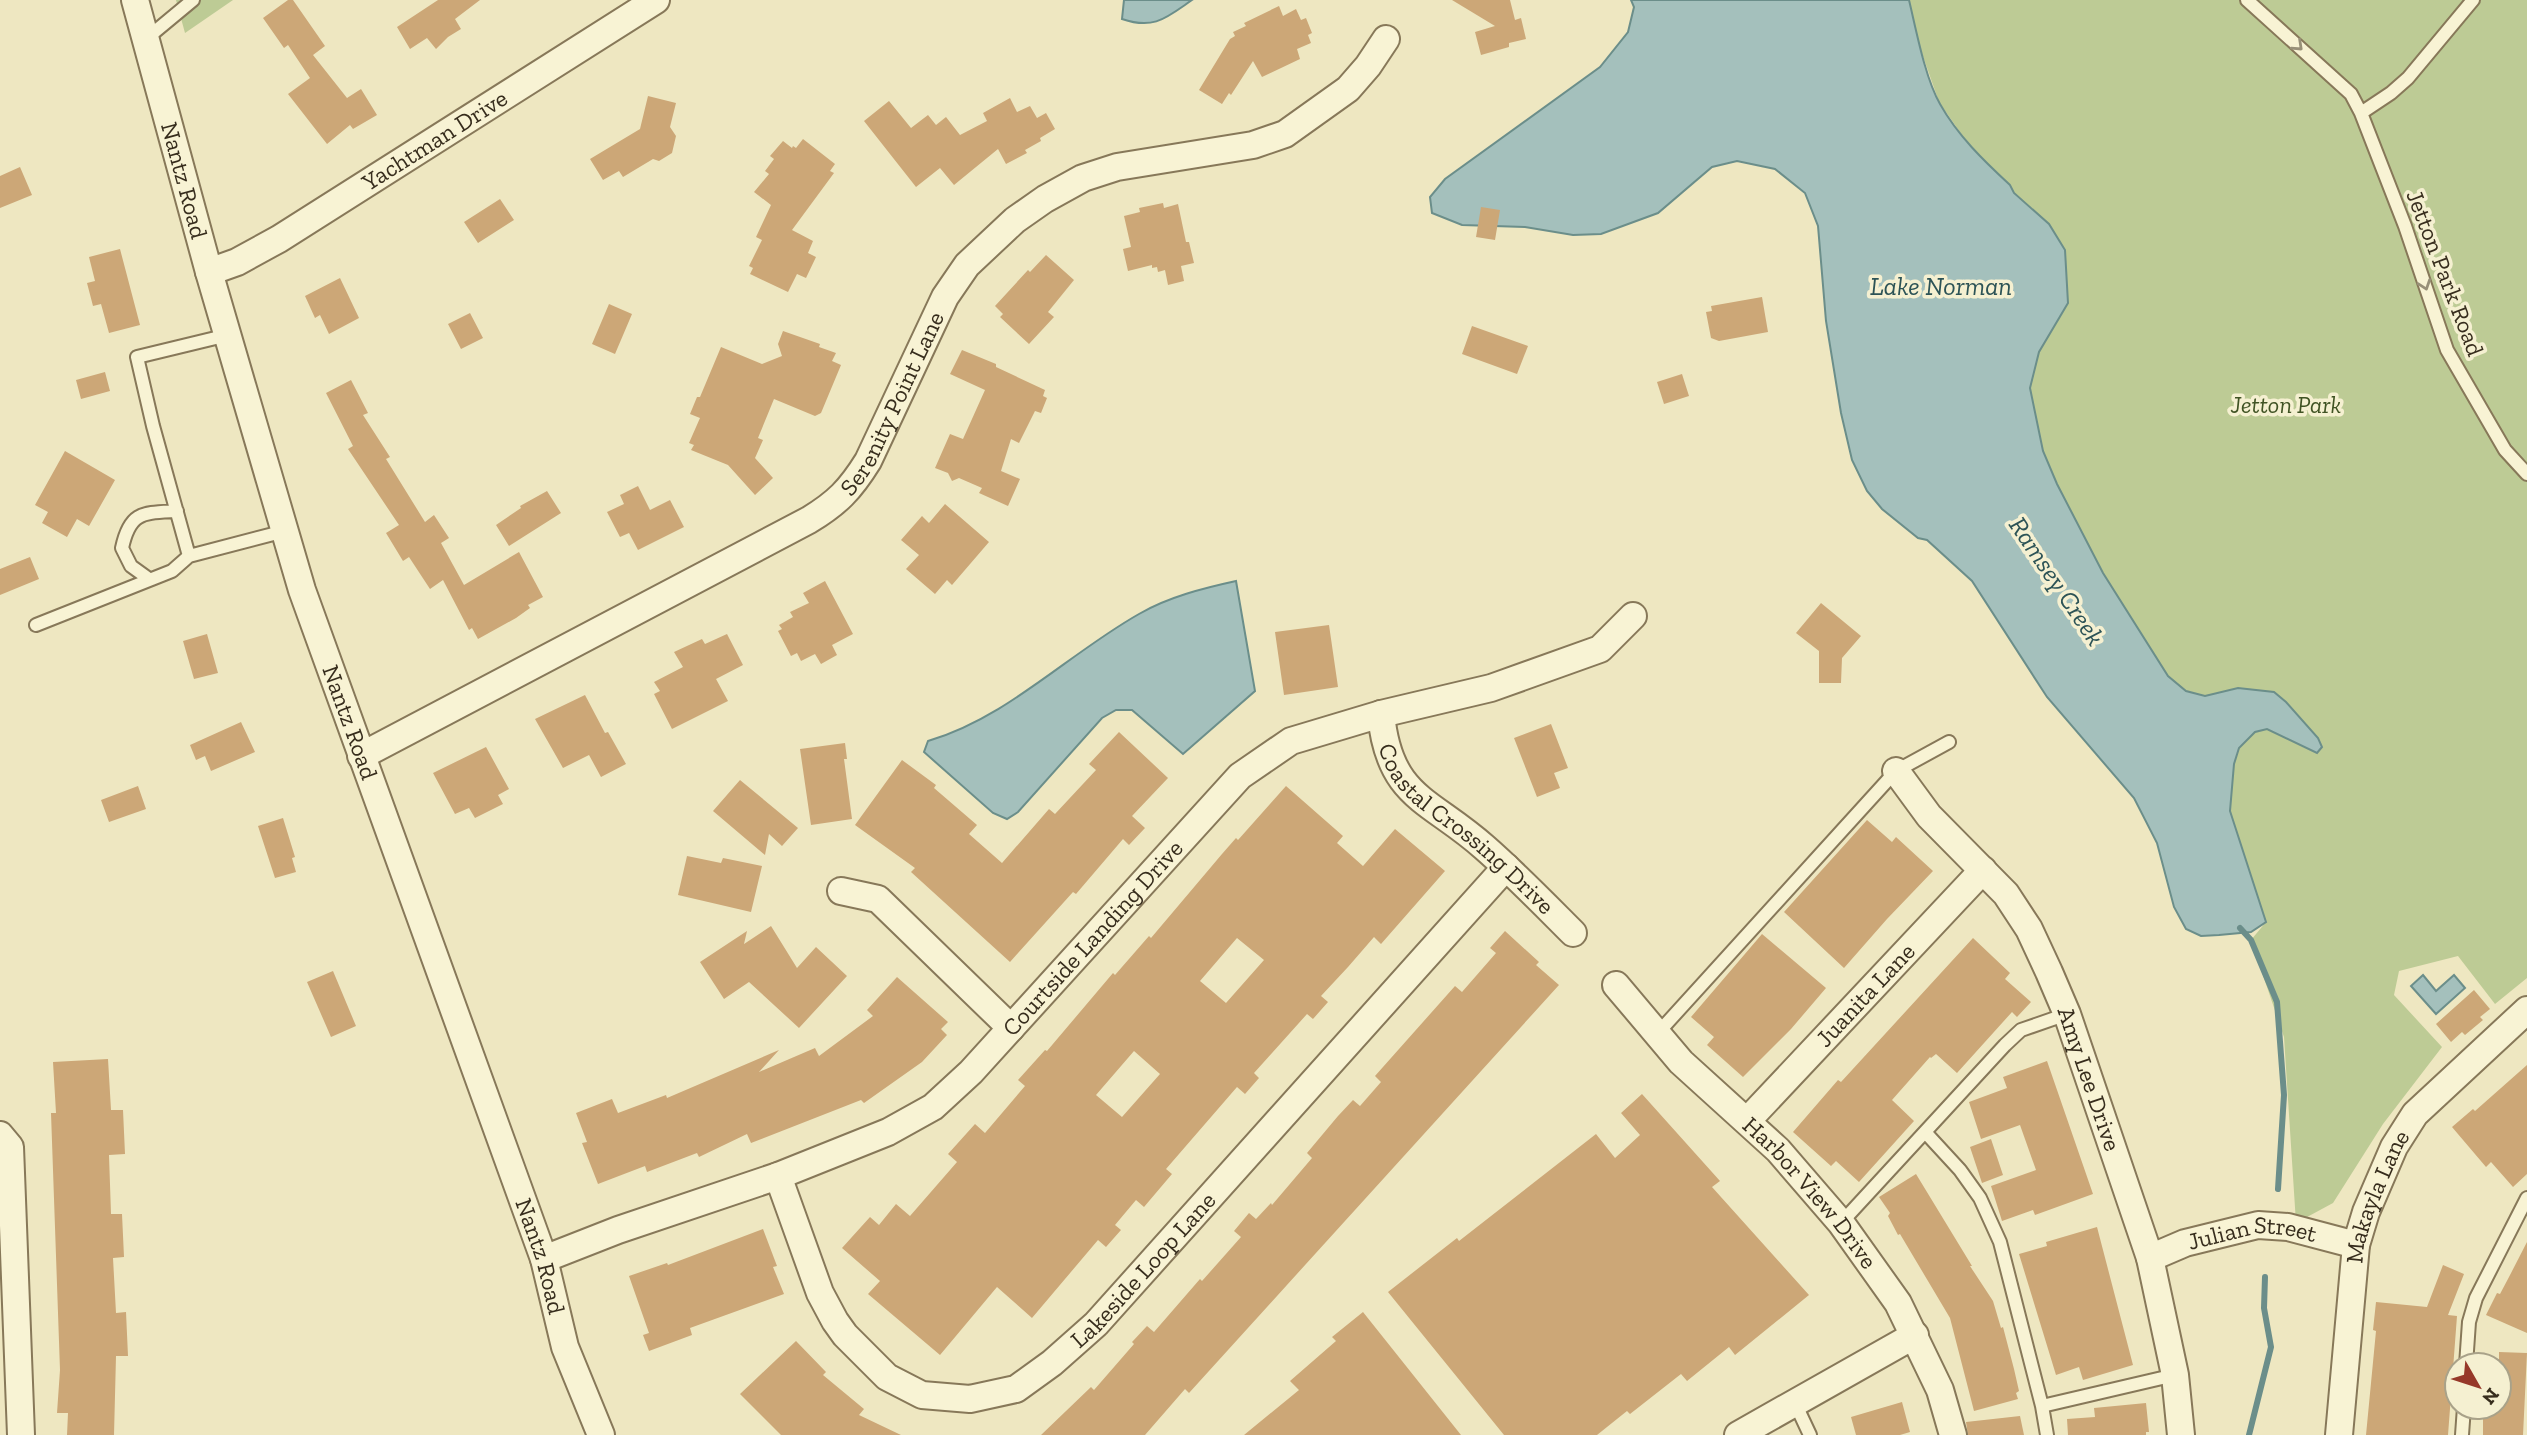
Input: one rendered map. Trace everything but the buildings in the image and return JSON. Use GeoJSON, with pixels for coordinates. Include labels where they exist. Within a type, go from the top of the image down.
{"type":"FeatureCollection","features":[{"type":"Feature","properties":{"kind":"street","name":"Nantz Road"},"geometry":{"type":"LineString","coordinates":[[135,0],[209,272],[302,590],[544,1259],[565,1347],[601,1435]]}},
{"type":"Feature","properties":{"kind":"street","name":"Yachtman Drive"},"geometry":{"type":"LineString","coordinates":[[209,272],[237,262],[279,239],[656,0]]}},
{"type":"Feature","properties":{"kind":"street","name":"Serenity Point Lane"},"geometry":{"type":"LineString","coordinates":[[361,756],[833,505],[852,487],[867,461],[945,297],[967,265],[1015,220],[1045,199],[1083,178],[1117,167],[1253,145],[1285,134],[1348,89],[1387,39]]}},
{"type":"Feature","properties":{"kind":"street","name":"Courtside Landing Drive"},"geometry":{"type":"LineString","coordinates":[[544,1259],[618,1230],[778,1176],[888,1132],[933,1107],[971,1072],[1240,776],[1291,741],[1381,713],[1491,688],[1600,649],[1633,615]]}},
{"type":"Feature","properties":{"kind":"street","name":"Coastal Crossing Drive"},"geometry":{"type":"LineString","coordinates":[[1381,713],[1383,740],[1392,766],[1416,797],[1481,844],[1573,933]]}},
{"type":"Feature","properties":{"kind":"street","name":"Amy Lee Drive"},"geometry":{"type":"LineString","coordinates":[[1896,771],[1928,816],[2006,894],[2029,929],[2067,1014],[2150,1258],[2175,1375],[2181,1435]]}},
{"type":"Feature","properties":{"kind":"street","name":"Lakeside Loop Lane"},"geometry":{"type":"LineString","coordinates":[[778,1176],[827,1307],[845,1335],[887,1377],[922,1395],[970,1399],[1016,1389],[1052,1363],[1096,1324],[1506,867]]}},
{"type":"Feature","properties":{"kind":"street","name":"Juanita Lane"},"geometry":{"type":"LineString","coordinates":[[1747,1121],[1983,870]]}},
{"type":"Feature","properties":{"kind":"street"},"geometry":{"type":"LineString","coordinates":[[841,891],[878,900],[1011,1028]]}},
{"type":"Feature","properties":{"kind":"street","name":"Harbor View Drive"},"geometry":{"type":"LineString","coordinates":[[1616,985],[1681,1062],[1778,1150],[1841,1223],[1898,1303],[1915,1335],[1940,1390],[1953,1435]]}},
{"type":"Feature","properties":{"kind":"street","name":"Makayla Lane"},"geometry":{"type":"LineString","coordinates":[[2339,1435],[2356,1245],[2366,1212],[2394,1147],[2415,1114],[2527,1010]]}},
{"type":"Feature","properties":{"kind":"street"},"geometry":{"type":"LineString","coordinates":[[0,1135],[10,1147],[8,1284],[21,1435]]}},
{"type":"Feature","properties":{"kind":"street","name":"Julian Street"},"geometry":{"type":"LineString","coordinates":[[2150,1258],[2185,1243],[2258,1225],[2288,1227],[2356,1245]]}},
{"type":"Feature","properties":{"kind":"street"},"geometry":{"type":"LineString","coordinates":[[1738,1435],[1915,1335]]}},
{"type":"Feature","properties":{"kind":"lane"},"geometry":{"type":"LineString","coordinates":[[146,39],[193,0]]}},
{"type":"Feature","properties":{"kind":"lane","name":"Jetton Park Road"},"geometry":{"type":"LineString","coordinates":[[2247,0],[2351,94],[2405,226],[2447,350],[2505,450],[2527,474]]}},
{"type":"Feature","properties":{"kind":"lane"},"geometry":{"type":"LineString","coordinates":[[2361,113],[2409,78],[2473,0]]}},
{"type":"Feature","properties":{"kind":"lane"},"geometry":{"type":"LineString","coordinates":[[190,556],[153,426],[137,357],[228,335]]}},
{"type":"Feature","properties":{"kind":"lane"},"geometry":{"type":"LineString","coordinates":[[149,579],[131,566],[122,548],[126,529],[141,514],[177,510]]}},
{"type":"Feature","properties":{"kind":"lane"},"geometry":{"type":"LineString","coordinates":[[36,625],[172,571],[190,556],[285,531]]}},
{"type":"Feature","properties":{"kind":"lane"},"geometry":{"type":"LineString","coordinates":[[1656,1034],[1896,771],[1949,742]]}},
{"type":"Feature","properties":{"kind":"lane"},"geometry":{"type":"LineString","coordinates":[[1841,1223],[2004,1045],[2021,1030],[2067,1014]]}},
{"type":"Feature","properties":{"kind":"lane"},"geometry":{"type":"LineString","coordinates":[[1925,1132],[1961,1170],[1980,1198],[2000,1242],[2047,1435]]}},
{"type":"Feature","properties":{"kind":"lane"},"geometry":{"type":"LineString","coordinates":[[2467,1351],[2469,1322],[2476,1298],[2527,1198]]}},
{"type":"Feature","properties":{"kind":"lane"},"geometry":{"type":"LineString","coordinates":[[2042,1406],[2175,1375]]}},
{"type":"Feature","properties":{"kind":"lane"},"geometry":{"type":"LineString","coordinates":[[1795,1403],[1810,1435]]}},
{"type":"Feature","properties":{"kind":"green space"},"geometry":{"type":"Polygon","coordinates":[[[176,0],[233,0],[185,33],[176,0]]]}},
{"type":"Feature","properties":{"kind":"green space","name":"Jetton Park"},"geometry":{"type":"Polygon","coordinates":[[[1909,0],[2527,0],[2527,978],[2495,1004],[2458,956],[2399,971],[2394,995],[2442,1047],[2383,1124],[2333,1203],[2296,1223],[2284,1037],[2251,940],[2266,922],[2230,811],[2234,764],[2239,748],[2255,731],[2267,729],[2316,753],[2322,746],[2286,702],[2238,688],[2205,696],[2186,691],[2168,676],[2103,573],[2043,451],[2030,388],[2038,352],[2068,303],[2010,185],[1971,148],[1939,102],[1918,42],[1909,0]]]}},
{"type":"Feature","properties":{"kind":"water"},"geometry":{"type":"Polygon","coordinates":[[[1124,0],[1192,0],[1167,17],[1143,23],[1122,19],[1124,0]]]}},
{"type":"Feature","properties":{"kind":"water","name":"Lake Norman"},"geometry":{"type":"Polygon","coordinates":[[[1631,0],[1909,0],[1930,81],[1947,116],[1972,148],[2010,185],[2014,193],[2049,224],[2065,250],[2068,303],[2039,352],[2030,388],[2043,451],[2103,573],[2168,676],[2186,691],[2205,696],[2238,688],[2274,692],[2318,738],[2322,747],[2317,753],[2267,729],[2255,732],[2239,748],[2234,764],[2230,811],[2266,922],[2251,932],[2219,935],[2201,936],[2186,929],[2174,907],[2157,843],[2134,798],[2047,697],[1972,581],[1927,540],[1918,538],[1882,509],[1867,491],[1852,460],[1841,413],[1826,321],[1818,226],[1805,193],[1775,169],[1737,161],[1712,167],[1658,213],[1601,234],[1573,235],[1525,227],[1462,225],[1432,213],[1430,197],[1445,179],[1600,67],[1628,32],[1634,7],[1631,0]]]}},
{"type":"Feature","properties":{"kind":"water"},"geometry":{"type":"Polygon","coordinates":[[[1236,581],[1255,691],[1183,754],[1132,710],[1116,710],[1102,718],[1018,812],[1007,819],[993,813],[924,752],[928,741],[957,731],[1011,701],[1139,614],[1174,598],[1236,581]]]}},
{"type":"Feature","properties":{"kind":"water"},"geometry":{"type":"Polygon","coordinates":[[[2423,975],[2436,991],[2454,975],[2465,988],[2436,1014],[2411,986],[2423,975]]]}},
{"type":"Feature","properties":{"kind":"waterway","name":"Ramsey Creek"},"geometry":{"type":"LineString","coordinates":[[2240,928],[2251,940],[2277,1002],[2284,1095],[2278,1189]]}},
{"type":"Feature","properties":{"kind":"waterway","name":"Ramsey Creek"},"geometry":{"type":"LineString","coordinates":[[2249,1435],[2271,1347],[2264,1308],[2265,1277]]}}]}
